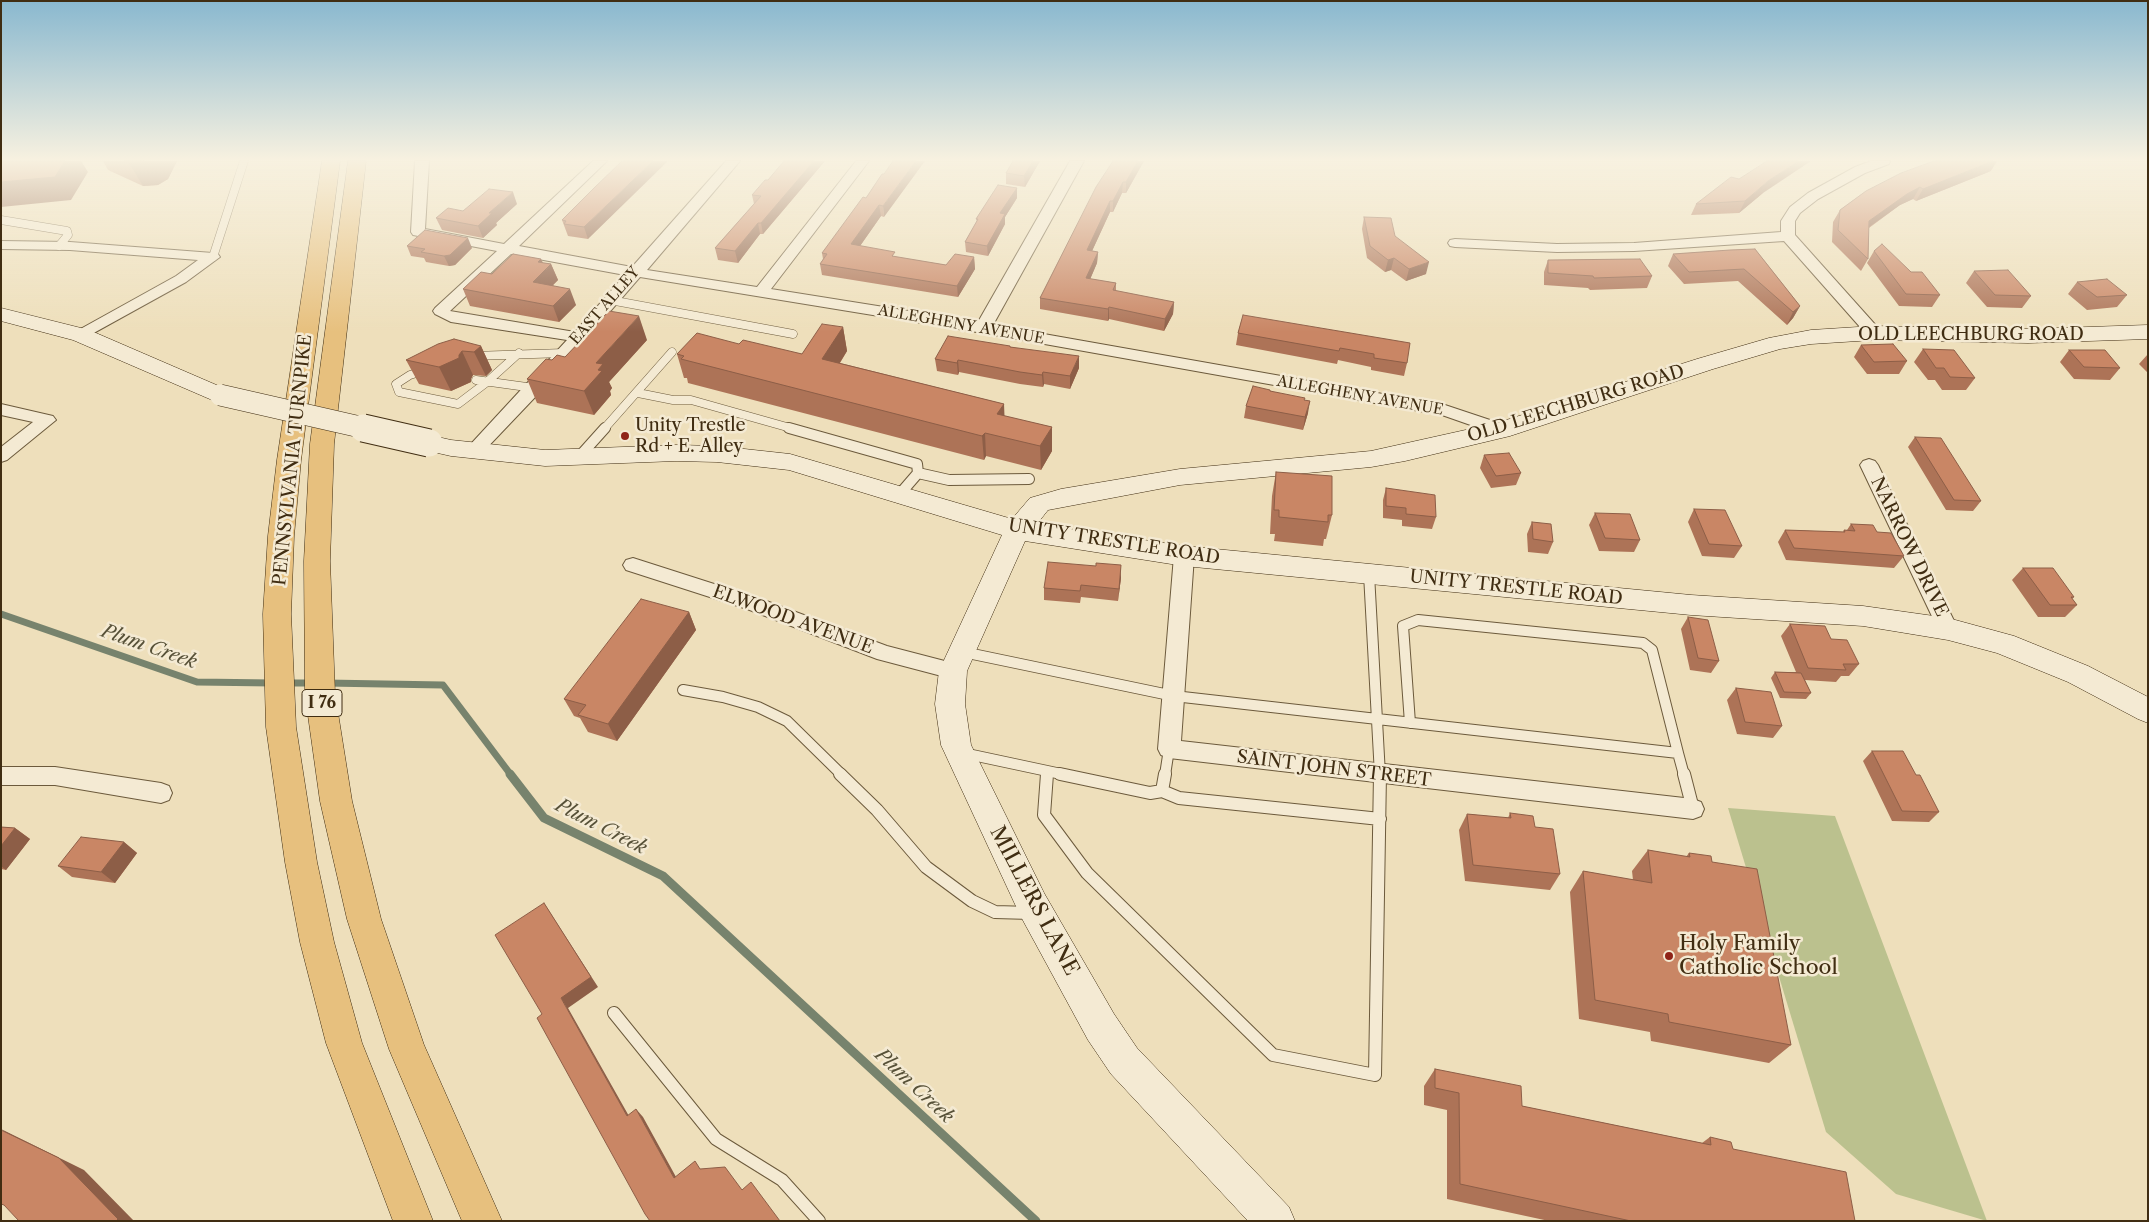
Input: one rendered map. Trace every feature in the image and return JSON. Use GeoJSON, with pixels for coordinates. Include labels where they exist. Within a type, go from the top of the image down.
{"type":"FeatureCollection","features":[{"type":"Feature","properties":{"kind":"highway","name":"PENNSYLVANIA TURNPIKE"},"geometry":{"type":"LineString","coordinates":[[323,218],[289,460],[281,536],[277,614],[280,727],[300,862],[317,942],[344,1043],[413,1221]]}},
{"type":"Feature","properties":{"kind":"highway","name":"PENNSYLVANIA TURNPIKE"},"geometry":{"type":"LineString","coordinates":[[349,218],[322,444],[317,561],[320,694],[336,801],[364,919],[407,1049],[482,1221]]}},
{"type":"Feature","properties":{"kind":"street","name":"ALLEGHENY AVENUE"},"geometry":{"type":"LineString","coordinates":[[419,218],[418,232],[507,250],[983,328],[1445,410],[1502,430]]}},
{"type":"Feature","properties":{"kind":"street"},"geometry":{"type":"LineString","coordinates":[[541,218],[441,311],[444,314],[578,337]]}},
{"type":"Feature","properties":{"kind":"street","name":"EAST ALLEY"},"geometry":{"type":"LineString","coordinates":[[475,450],[534,388],[683,218]]}},
{"type":"Feature","properties":{"kind":"street"},"geometry":{"type":"LineString","coordinates":[[761,292],[819,218]]}},
{"type":"Feature","properties":{"kind":"street"},"geometry":{"type":"LineString","coordinates":[[983,328],[1044,218]]}},
{"type":"Feature","properties":{"kind":"street"},"geometry":{"type":"LineString","coordinates":[[1790,218],[1788,221],[1788,236],[1874,333]]}},
{"type":"Feature","properties":{"kind":"street"},"geometry":{"type":"LineString","coordinates":[[1455,244],[1557,248],[1634,246],[1788,236]]}},
{"type":"Feature","properties":{"kind":"street"},"geometry":{"type":"LineString","coordinates":[[1,245],[59,246],[214,257]]}},
{"type":"Feature","properties":{"kind":"street"},"geometry":{"type":"LineString","coordinates":[[81,335],[181,279],[214,257]]}},
{"type":"Feature","properties":{"kind":"street","name":"UNITY TRESTLE ROAD"},"geometry":{"type":"LineString","coordinates":[[1,314],[81,335],[220,395],[429,443],[545,458],[676,453],[726,455],[790,462],[1017,530],[1184,556],[1690,605],[1863,616],[1948,629],[2004,644],[2059,667],[2148,711]]}},
{"type":"Feature","properties":{"kind":"street","name":"OLD LEECHBURG ROAD"},"geometry":{"type":"LineString","coordinates":[[1017,530],[1039,504],[1062,498],[1189,476],[1371,459],[1404,454],[1502,430],[1706,364],[1777,343],[1811,337],[1874,333],[2028,336],[2148,332]]}},
{"type":"Feature","properties":{"kind":"street"},"geometry":{"type":"LineString","coordinates":[[1,409],[48,420],[1,456]]}},
{"type":"Feature","properties":{"kind":"street","name":"NARROW DRIVE"},"geometry":{"type":"LineString","coordinates":[[1869,465],[1948,629]]}},
{"type":"Feature","properties":{"kind":"street","name":"MILLERS LANE"},"geometry":{"type":"LineString","coordinates":[[1017,530],[958,662],[951,713],[956,745],[1037,913],[1101,1027],[1124,1061],[1275,1221]]}},
{"type":"Feature","properties":{"kind":"street"},"geometry":{"type":"LineString","coordinates":[[1169,750],[1184,556]]}},
{"type":"Feature","properties":{"kind":"street","name":"ELWOOD AVENUE"},"geometry":{"type":"LineString","coordinates":[[633,565],[754,604],[884,653],[958,662]]}},
{"type":"Feature","properties":{"kind":"street","name":"SAINT JOHN STREET"},"geometry":{"type":"LineString","coordinates":[[1169,750],[1693,809]]}},
{"type":"Feature","properties":{"kind":"street"},"geometry":{"type":"LineString","coordinates":[[1,776],[55,776],[161,793]]}},
{"type":"Feature","properties":{"kind":"lane"},"geometry":{"type":"LineString","coordinates":[[214,257],[226,218]]}},
{"type":"Feature","properties":{"kind":"lane"},"geometry":{"type":"LineString","coordinates":[[1,220],[67,231],[68,235],[59,246]]}},
{"type":"Feature","properties":{"kind":"lane"},"geometry":{"type":"LineString","coordinates":[[610,300],[793,334]]}},
{"type":"Feature","properties":{"kind":"lane"},"geometry":{"type":"LineString","coordinates":[[578,458],[638,393],[672,352]]}},
{"type":"Feature","properties":{"kind":"lane"},"geometry":{"type":"LineString","coordinates":[[461,359],[470,356],[519,353],[564,353]]}},
{"type":"Feature","properties":{"kind":"lane"},"geometry":{"type":"LineString","coordinates":[[429,371],[410,375],[396,384],[399,392],[458,404],[487,382],[519,353]]}},
{"type":"Feature","properties":{"kind":"lane"},"geometry":{"type":"LineString","coordinates":[[476,380],[534,388]]}},
{"type":"Feature","properties":{"kind":"lane"},"geometry":{"type":"LineString","coordinates":[[638,393],[673,400],[691,400],[917,464],[918,473],[900,494]]}},
{"type":"Feature","properties":{"kind":"lane"},"geometry":{"type":"LineString","coordinates":[[918,473],[949,480],[1029,479]]}},
{"type":"Feature","properties":{"kind":"lane"},"geometry":{"type":"LineString","coordinates":[[1047,771],[1044,815],[1087,874],[1273,1055],[1375,1075],[1380,774],[1368,574]]}},
{"type":"Feature","properties":{"kind":"lane"},"geometry":{"type":"LineString","coordinates":[[1410,723],[1403,626],[1418,620],[1643,643],[1652,650],[1693,809]]}},
{"type":"Feature","properties":{"kind":"lane"},"geometry":{"type":"LineString","coordinates":[[958,662],[1174,696],[1678,753]]}},
{"type":"Feature","properties":{"kind":"lane"},"geometry":{"type":"LineString","coordinates":[[683,690],[723,697],[758,707],[787,721],[877,810],[926,867],[972,901],[995,912],[1037,913]]}},
{"type":"Feature","properties":{"kind":"lane"},"geometry":{"type":"LineString","coordinates":[[1162,791],[1169,750]]}},
{"type":"Feature","properties":{"kind":"lane"},"geometry":{"type":"LineString","coordinates":[[960,753],[1150,793],[1162,791],[1179,798],[1380,819]]}},
{"type":"Feature","properties":{"kind":"lane"},"geometry":{"type":"LineString","coordinates":[[614,1013],[716,1140],[782,1180],[819,1221]]}},
{"type":"Feature","properties":{"kind":"green space"},"geometry":{"type":"Polygon","coordinates":[[[1728,808],[1835,816],[1987,1221],[1896,1194],[1826,1132],[1728,808]]]}},
{"type":"Feature","properties":{"kind":"building"},"geometry":{"type":"Polygon","coordinates":[[[436,218],[487,218],[478,226],[436,218]]]}},
{"type":"Feature","properties":{"kind":"building"},"geometry":{"type":"Polygon","coordinates":[[[564,218],[593,218],[584,227],[564,224],[566,221],[562,220],[564,218]]]}},
{"type":"Feature","properties":{"kind":"building"},"geometry":{"type":"Polygon","coordinates":[[[742,218],[765,218],[761,223],[758,223],[735,251],[715,248],[742,218]]]}},
{"type":"Feature","properties":{"kind":"building"},"geometry":{"type":"Polygon","coordinates":[[[848,218],[870,218],[851,244],[895,252],[892,256],[946,265],[955,254],[974,257],[957,286],[820,264],[827,254],[822,253],[848,218]]]}},
{"type":"Feature","properties":{"kind":"building"},"geometry":{"type":"Polygon","coordinates":[[[1003,218],[987,246],[965,242],[978,219],[976,219],[1003,218]]]}},
{"type":"Feature","properties":{"kind":"building"},"geometry":{"type":"Polygon","coordinates":[[[1080,218],[1102,218],[1087,250],[1098,252],[1086,278],[1116,283],[1113,290],[1174,302],[1165,319],[1109,307],[1108,309],[1040,298],[1080,218]]]}},
{"type":"Feature","properties":{"kind":"building"},"geometry":{"type":"Polygon","coordinates":[[[1364,218],[1391,218],[1395,236],[1429,262],[1409,269],[1394,258],[1388,260],[1370,246],[1364,218]]]}},
{"type":"Feature","properties":{"kind":"building"},"geometry":{"type":"Polygon","coordinates":[[[1839,218],[1873,218],[1869,221],[1868,259],[1838,230],[1839,218]]]}},
{"type":"Feature","properties":{"kind":"building"},"geometry":{"type":"Polygon","coordinates":[[[425,230],[468,238],[450,255],[444,256],[421,252],[425,249],[407,246],[425,230]]]}},
{"type":"Feature","properties":{"kind":"building"},"geometry":{"type":"Polygon","coordinates":[[[1882,244],[1911,272],[1922,272],[1940,295],[1906,294],[1874,251],[1882,244]]]}},
{"type":"Feature","properties":{"kind":"building"},"geometry":{"type":"Polygon","coordinates":[[[1755,249],[1800,306],[1793,312],[1744,269],[1689,272],[1673,254],[1730,250],[1755,249]]]}},
{"type":"Feature","properties":{"kind":"building"},"geometry":{"type":"Polygon","coordinates":[[[513,254],[541,259],[538,262],[551,264],[533,282],[570,289],[553,306],[463,289],[481,272],[492,274],[513,254]]]}},
{"type":"Feature","properties":{"kind":"building"},"geometry":{"type":"Polygon","coordinates":[[[1640,259],[1652,276],[1594,278],[1593,276],[1548,273],[1548,260],[1640,259]]]}},
{"type":"Feature","properties":{"kind":"building"},"geometry":{"type":"Polygon","coordinates":[[[2008,270],[2031,296],[1995,295],[1974,271],[2008,270]]]}},
{"type":"Feature","properties":{"kind":"building"},"geometry":{"type":"Polygon","coordinates":[[[2107,279],[2127,295],[2097,297],[2077,282],[2107,279]]]}},
{"type":"Feature","properties":{"kind":"building"},"geometry":{"type":"Polygon","coordinates":[[[609,311],[639,316],[596,363],[603,364],[598,370],[602,371],[584,391],[527,379],[546,359],[552,360],[557,355],[565,357],[609,311]]]}},
{"type":"Feature","properties":{"kind":"building"},"geometry":{"type":"Polygon","coordinates":[[[1243,315],[1410,343],[1407,363],[1374,358],[1374,354],[1340,348],[1339,351],[1238,333],[1243,315]]]}},
{"type":"Feature","properties":{"kind":"building"},"geometry":{"type":"Polygon","coordinates":[[[822,324],[843,327],[822,359],[1004,404],[997,414],[1052,427],[1040,446],[985,433],[982,436],[681,359],[684,356],[677,354],[697,333],[739,344],[743,340],[802,354],[822,324]]]}},
{"type":"Feature","properties":{"kind":"building"},"geometry":{"type":"Polygon","coordinates":[[[948,336],[1010,347],[1079,356],[1070,376],[1043,372],[1042,375],[958,360],[957,363],[935,359],[948,336]]]}},
{"type":"Feature","properties":{"kind":"building"},"geometry":{"type":"Polygon","coordinates":[[[454,339],[481,346],[474,352],[462,351],[459,358],[439,367],[406,360],[438,344],[454,339]]]}},
{"type":"Feature","properties":{"kind":"building"},"geometry":{"type":"Polygon","coordinates":[[[1893,344],[1907,361],[1874,362],[1861,345],[1893,344]]]}},
{"type":"Feature","properties":{"kind":"building"},"geometry":{"type":"Polygon","coordinates":[[[1923,349],[1954,350],[1975,378],[1950,377],[1944,368],[1936,368],[1923,349]]]}},
{"type":"Feature","properties":{"kind":"building"},"geometry":{"type":"Polygon","coordinates":[[[2069,350],[2105,350],[2120,368],[2084,367],[2069,350]]]}},
{"type":"Feature","properties":{"kind":"building"},"geometry":{"type":"Polygon","coordinates":[[[1253,386],[1305,398],[1304,400],[1310,401],[1305,417],[1246,406],[1253,386]]]}},
{"type":"Feature","properties":{"kind":"building"},"geometry":{"type":"Polygon","coordinates":[[[1915,437],[1941,438],[1981,501],[1954,500],[1915,437]]]}},
{"type":"Feature","properties":{"kind":"building"},"geometry":{"type":"Polygon","coordinates":[[[1509,453],[1521,473],[1496,476],[1484,455],[1509,453]]]}},
{"type":"Feature","properties":{"kind":"building"},"geometry":{"type":"Polygon","coordinates":[[[1276,472],[1332,476],[1332,515],[1328,515],[1328,522],[1279,517],[1279,510],[1274,510],[1276,472]]]}},
{"type":"Feature","properties":{"kind":"building"},"geometry":{"type":"Polygon","coordinates":[[[1386,488],[1435,495],[1436,517],[1406,514],[1406,508],[1386,506],[1386,488]]]}},
{"type":"Feature","properties":{"kind":"building"},"geometry":{"type":"Polygon","coordinates":[[[1694,509],[1725,510],[1742,546],[1709,544],[1694,509]]]}},
{"type":"Feature","properties":{"kind":"building"},"geometry":{"type":"Polygon","coordinates":[[[1595,513],[1630,514],[1640,540],[1605,538],[1595,513]]]}},
{"type":"Feature","properties":{"kind":"building"},"geometry":{"type":"Polygon","coordinates":[[[1532,522],[1551,524],[1553,542],[1533,539],[1532,522]]]}},
{"type":"Feature","properties":{"kind":"building"},"geometry":{"type":"Polygon","coordinates":[[[1851,524],[1873,525],[1877,532],[1891,533],[1904,556],[1794,548],[1785,530],[1855,531],[1851,524]]]}},
{"type":"Feature","properties":{"kind":"building"},"geometry":{"type":"Polygon","coordinates":[[[1048,562],[1096,566],[1096,563],[1121,565],[1119,589],[1081,585],[1080,591],[1044,588],[1048,562]]]}},
{"type":"Feature","properties":{"kind":"building"},"geometry":{"type":"Polygon","coordinates":[[[2023,568],[2053,568],[2074,597],[2071,597],[2077,605],[2050,605],[2023,568]]]}},
{"type":"Feature","properties":{"kind":"building"},"geometry":{"type":"Polygon","coordinates":[[[641,599],[689,612],[608,724],[578,715],[586,705],[564,699],[641,599]]]}},
{"type":"Feature","properties":{"kind":"building"},"geometry":{"type":"Polygon","coordinates":[[[1688,617],[1708,620],[1719,661],[1698,658],[1688,617]]]}},
{"type":"Feature","properties":{"kind":"building"},"geometry":{"type":"Polygon","coordinates":[[[1790,624],[1825,626],[1831,639],[1847,640],[1859,664],[1843,664],[1846,670],[1808,668],[1790,624]]]}},
{"type":"Feature","properties":{"kind":"building"},"geometry":{"type":"Polygon","coordinates":[[[1775,672],[1801,673],[1811,693],[1784,692],[1775,672]]]}},
{"type":"Feature","properties":{"kind":"building"},"geometry":{"type":"Polygon","coordinates":[[[1736,688],[1771,692],[1782,726],[1745,722],[1736,688]]]}},
{"type":"Feature","properties":{"kind":"building"},"geometry":{"type":"Polygon","coordinates":[[[1872,751],[1903,751],[1916,775],[1920,775],[1939,812],[1902,811],[1872,751]]]}},
{"type":"Feature","properties":{"kind":"building"},"geometry":{"type":"Polygon","coordinates":[[[1510,813],[1533,816],[1535,827],[1553,829],[1560,874],[1473,865],[1467,814],[1511,818],[1510,813]]]}},
{"type":"Feature","properties":{"kind":"building"},"geometry":{"type":"Polygon","coordinates":[[[1,827],[15,828],[1,846],[1,827]]]}},
{"type":"Feature","properties":{"kind":"building"},"geometry":{"type":"Polygon","coordinates":[[[81,837],[124,842],[101,872],[58,866],[81,837]]]}},
{"type":"Feature","properties":{"kind":"building"},"geometry":{"type":"Polygon","coordinates":[[[1648,850],[1690,857],[1689,853],[1711,856],[1712,862],[1757,869],[1791,1045],[1669,1022],[1668,1014],[1595,1000],[1583,871],[1652,883],[1648,850]]]}},
{"type":"Feature","properties":{"kind":"building"},"geometry":{"type":"Polygon","coordinates":[[[544,903],[591,977],[561,998],[627,1116],[636,1109],[674,1178],[695,1161],[700,1169],[725,1167],[742,1190],[751,1182],[780,1221],[650,1221],[537,1018],[542,1014],[495,935],[544,903]]]}},
{"type":"Feature","properties":{"kind":"building"},"geometry":{"type":"Polygon","coordinates":[[[1435,1069],[1521,1086],[1522,1106],[1711,1145],[1710,1137],[1731,1142],[1733,1149],[1846,1172],[1855,1221],[1631,1221],[1460,1184],[1459,1093],[1435,1088],[1435,1069]]]}},
{"type":"Feature","properties":{"kind":"building"},"geometry":{"type":"Polygon","coordinates":[[[1,1130],[59,1158],[118,1219],[116,1221],[19,1221],[1,1204],[1,1130]]]}},
{"type":"Feature","properties":{"kind":"waterway","name":"Plum Creek"},"geometry":{"type":"LineString","coordinates":[[1,614],[197,682],[273,683]]}},
{"type":"Feature","properties":{"kind":"waterway","name":"Plum Creek"},"geometry":{"type":"LineString","coordinates":[[286,683],[313,683]]}},
{"type":"Feature","properties":{"kind":"waterway","name":"Plum Creek"},"geometry":{"type":"LineString","coordinates":[[326,683],[443,685],[511,775]]}},
{"type":"Feature","properties":{"kind":"waterway","name":"Plum Creek"},"geometry":{"type":"LineString","coordinates":[[510,774],[544,818],[663,876],[1036,1221]]}},
{"type":"Feature","properties":{"kind":"place","name":"Unity Trestle Rd + E. Alley"},"geometry":{"type":"Point","coordinates":[625,436]}},
{"type":"Feature","properties":{"kind":"place","name":"Holy Family Catholic School"},"geometry":{"type":"Point","coordinates":[1669,956]}}]}
